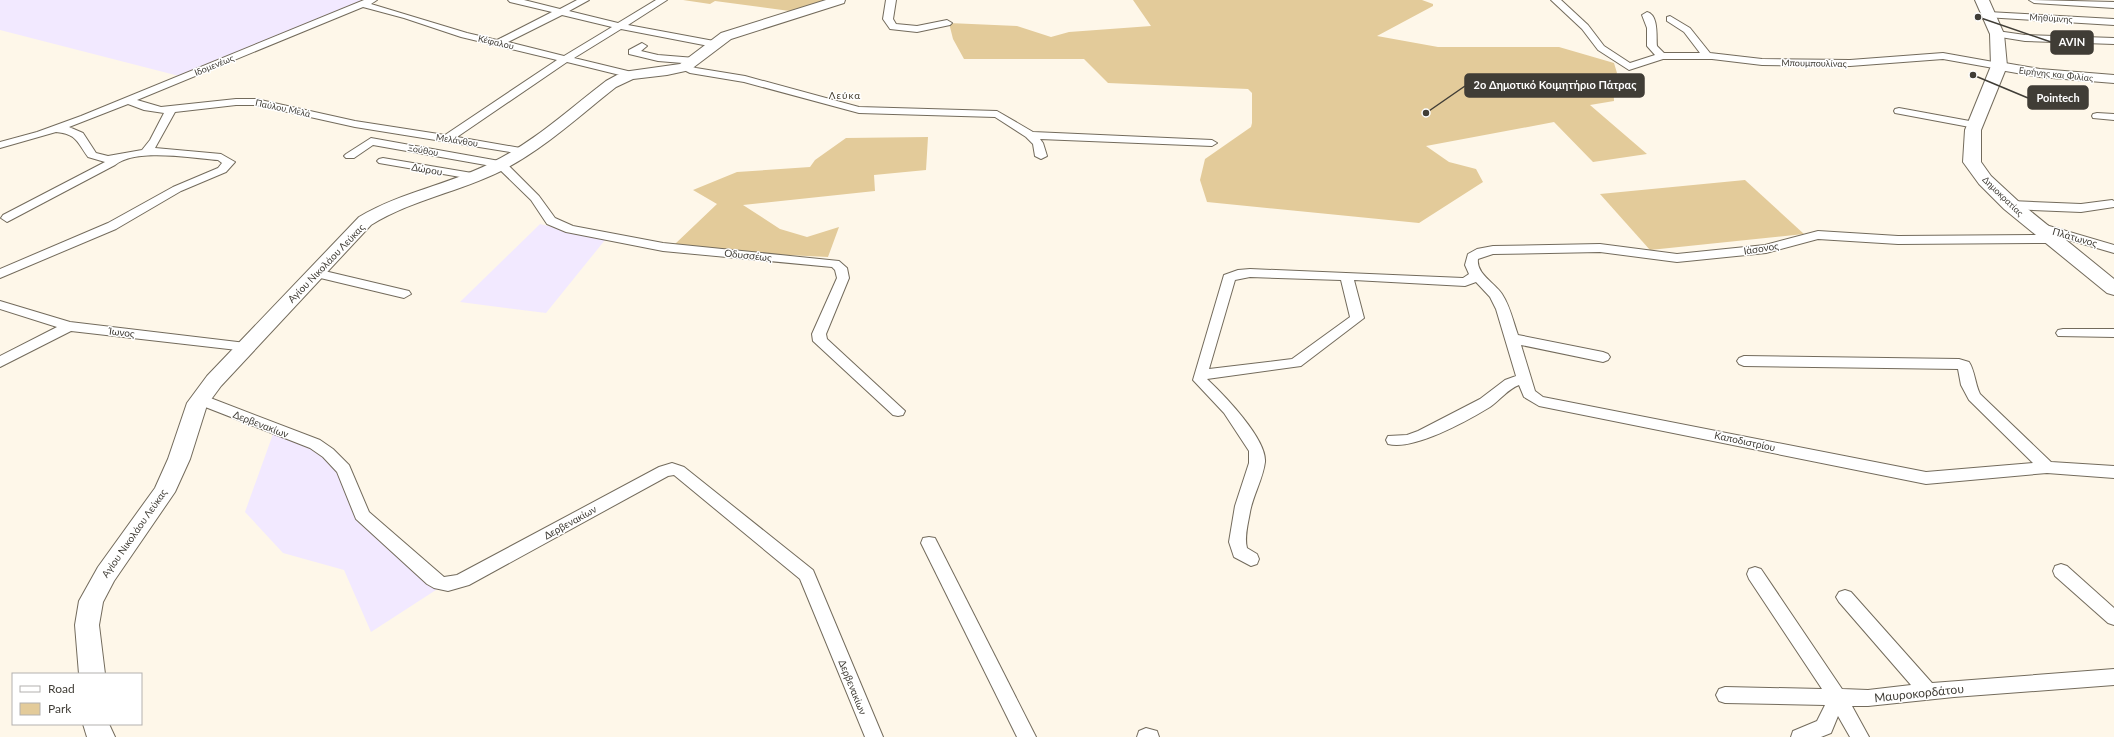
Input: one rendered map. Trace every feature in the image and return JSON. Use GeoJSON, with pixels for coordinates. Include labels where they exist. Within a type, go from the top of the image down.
{"type":"FeatureCollection","features":[{"type":"Feature","properties":{"kind":"main road"},"geometry":{"type":"LineString","coordinates":[[689,64],[714,44],[734,34],[838,0]]}},
{"type":"Feature","properties":{"kind":"main road","name":"Δημοκρατίας"},"geometry":{"type":"LineString","coordinates":[[1985,8],[1997,34],[1999,66],[1975,125],[1971,150],[1972,162],[1985,180],[2011,205],[2114,289]]}},
{"type":"Feature","properties":{"kind":"main road","name":"Αγίου Νικολάου Λεύκας"},"geometry":{"type":"LineString","coordinates":[[92,673],[87,625],[91,601],[106,574],[164,492],[172,477],[200,399],[246,347],[365,221],[378,212],[405,199],[472,176],[501,164],[566,120],[614,82],[632,75],[689,64]]}},
{"type":"Feature","properties":{"kind":"main road","name":"Ειρήνης και Φιλίας"},"geometry":{"type":"LineString","coordinates":[[1999,66],[2040,74],[2114,79]]}},
{"type":"Feature","properties":{"kind":"main road"},"geometry":{"type":"LineString","coordinates":[[96,725],[101,737]]}},
{"type":"Feature","properties":{"kind":"street","name":"Ιδομενέως"},"geometry":{"type":"LineString","coordinates":[[0,145],[56,129],[372,0]]}},
{"type":"Feature","properties":{"kind":"street"},"geometry":{"type":"LineString","coordinates":[[513,0],[620,26],[714,44]]}},
{"type":"Feature","properties":{"kind":"street"},"geometry":{"type":"LineString","coordinates":[[499,43],[584,0]]}},
{"type":"Feature","properties":{"kind":"street"},"geometry":{"type":"LineString","coordinates":[[447,139],[565,59],[662,0]]}},
{"type":"Feature","properties":{"kind":"street"},"geometry":{"type":"LineString","coordinates":[[891,0],[888,19],[893,27],[917,29],[946,23]]}},
{"type":"Feature","properties":{"kind":"street","name":"Μπουμπουλίνας"},"geometry":{"type":"LineString","coordinates":[[1556,0],[1585,27],[1601,48],[1630,66],[1662,56],[1707,56],[1762,62],[1850,63],[1943,56],[1999,66]]}},
{"type":"Feature","properties":{"kind":"street"},"geometry":{"type":"LineString","coordinates":[[2034,0],[2114,5]]}},
{"type":"Feature","properties":{"kind":"street","name":"Κέφαλου"},"geometry":{"type":"LineString","coordinates":[[362,4],[407,16],[455,32],[632,75]]}},
{"type":"Feature","properties":{"kind":"street","name":"Μηθύμνης"},"geometry":{"type":"LineString","coordinates":[[1985,8],[2114,22]]}},
{"type":"Feature","properties":{"kind":"street"},"geometry":{"type":"LineString","coordinates":[[1647,15],[1652,29],[1650,42],[1653,51],[1662,56]]}},
{"type":"Feature","properties":{"kind":"street"},"geometry":{"type":"LineString","coordinates":[[1670,19],[1687,30],[1707,56]]}},
{"type":"Feature","properties":{"kind":"street"},"geometry":{"type":"LineString","coordinates":[[1997,34],[2025,38],[2114,40]]}},
{"type":"Feature","properties":{"kind":"street"},"geometry":{"type":"LineString","coordinates":[[642,46],[632,52],[689,64],[694,71],[753,81],[859,110],[997,114],[1030,135],[1038,143],[1041,156]]}},
{"type":"Feature","properties":{"kind":"street"},"geometry":{"type":"LineString","coordinates":[[1789,62],[1798,74]]}},
{"type":"Feature","properties":{"kind":"street","name":"Παύλου Μελά"},"geometry":{"type":"LineString","coordinates":[[127,100],[149,108],[171,110],[236,102],[256,102],[337,121],[392,129]]}},
{"type":"Feature","properties":{"kind":"street"},"geometry":{"type":"LineString","coordinates":[[146,152],[155,141],[171,110]]}},
{"type":"Feature","properties":{"kind":"street"},"geometry":{"type":"LineString","coordinates":[[1899,111],[1975,125]]}},
{"type":"Feature","properties":{"kind":"street"},"geometry":{"type":"LineString","coordinates":[[2097,116],[2114,117]]}},
{"type":"Feature","properties":{"kind":"street","name":"Ιδομενέως"},"geometry":{"type":"LineString","coordinates":[[0,274],[95,234],[143,210],[177,189],[217,173],[228,165],[229,162],[226,159],[156,151],[104,159],[93,156],[86,142],[79,134],[68,130],[56,129]]}},
{"type":"Feature","properties":{"kind":"street","name":"Μελάνθου"},"geometry":{"type":"LineString","coordinates":[[392,129],[522,151]]}},
{"type":"Feature","properties":{"kind":"street"},"geometry":{"type":"LineString","coordinates":[[1030,135],[1212,144]]}},
{"type":"Feature","properties":{"kind":"street","name":"Ξούθου"},"geometry":{"type":"LineString","coordinates":[[350,156],[371,140],[501,164]]}},
{"type":"Feature","properties":{"kind":"street"},"geometry":{"type":"LineString","coordinates":[[7,218],[111,163],[117,158]]}},
{"type":"Feature","properties":{"kind":"street","name":"Δώρου"},"geometry":{"type":"LineString","coordinates":[[383,161],[472,176]]}},
{"type":"Feature","properties":{"kind":"street","name":"Οδυσσέως"},"geometry":{"type":"LineString","coordinates":[[501,164],[535,198],[551,221],[570,229],[663,247],[809,260],[835,264],[841,268],[843,278],[819,334],[820,342],[898,411]]}},
{"type":"Feature","properties":{"kind":"street"},"geometry":{"type":"LineString","coordinates":[[2011,205],[2081,208],[2112,204]]}},
{"type":"Feature","properties":{"kind":"street","name":"Πλάτωνος"},"geometry":{"type":"LineString","coordinates":[[2035,226],[2114,249]]}},
{"type":"Feature","properties":{"kind":"street","name":"Ιάσονος"},"geometry":{"type":"LineString","coordinates":[[1476,274],[1471,265],[1472,257],[1481,252],[1493,250],[1600,248],[1677,258],[1766,249],[1818,235],[1898,240],[2051,239]]}},
{"type":"Feature","properties":{"kind":"street"},"geometry":{"type":"LineString","coordinates":[[316,273],[404,294]]}},
{"type":"Feature","properties":{"kind":"street"},"geometry":{"type":"LineString","coordinates":[[1251,560],[1240,552],[1237,542],[1243,506],[1257,463],[1257,451],[1229,409],[1200,380],[1200,375],[1229,278],[1238,274],[1250,273],[1465,282],[1472,279],[1476,274]]}},
{"type":"Feature","properties":{"kind":"street","name":"Καποδιστρίου"},"geometry":{"type":"LineString","coordinates":[[1476,274],[1496,295],[1514,339],[1529,394],[1539,401],[1926,478],[2047,467],[2114,472]]}},
{"type":"Feature","properties":{"kind":"street"},"geometry":{"type":"LineString","coordinates":[[1200,375],[1296,363],[1357,318],[1346,276]]}},
{"type":"Feature","properties":{"kind":"street","name":"Ίωνος"},"geometry":{"type":"LineString","coordinates":[[0,305],[69,326],[246,347]]}},
{"type":"Feature","properties":{"kind":"street"},"geometry":{"type":"LineString","coordinates":[[0,362],[69,326]]}},
{"type":"Feature","properties":{"kind":"street"},"geometry":{"type":"LineString","coordinates":[[2063,333],[2114,333]]}},
{"type":"Feature","properties":{"kind":"street"},"geometry":{"type":"LineString","coordinates":[[1514,339],[1603,357]]}},
{"type":"Feature","properties":{"kind":"street"},"geometry":{"type":"LineString","coordinates":[[1744,361],[1964,365],[1968,385],[1974,397],[2047,467]]}},
{"type":"Feature","properties":{"kind":"street"},"geometry":{"type":"LineString","coordinates":[[1393,440],[1408,440],[1423,435],[1485,403],[1510,383],[1524,378]]}},
{"type":"Feature","properties":{"kind":"street","name":"Δερβενακίων"},"geometry":{"type":"LineString","coordinates":[[200,399],[315,444],[328,453],[344,469],[362,515],[438,584],[446,585],[463,580],[664,471],[672,469],[679,471],[807,575],[874,737]]}},
{"type":"Feature","properties":{"kind":"street"},"geometry":{"type":"LineString","coordinates":[[929,543],[1027,737]]}},
{"type":"Feature","properties":{"kind":"street"},"geometry":{"type":"LineString","coordinates":[[2061,571],[2114,618]]}},
{"type":"Feature","properties":{"kind":"street"},"geometry":{"type":"LineString","coordinates":[[1755,574],[1837,698],[1860,737]]}},
{"type":"Feature","properties":{"kind":"street"},"geometry":{"type":"LineString","coordinates":[[1845,597],[1927,691]]}},
{"type":"Feature","properties":{"kind":"street","name":"Μαυροκορδάτου"},"geometry":{"type":"LineString","coordinates":[[1725,695],[1868,698],[1927,691],[2114,676]]}},
{"type":"Feature","properties":{"kind":"street"},"geometry":{"type":"LineString","coordinates":[[1800,737],[1824,727],[1837,698]]}},
{"type":"Feature","properties":{"kind":"shaded area"},"geometry":{"type":"Polygon","coordinates":[[[0,0],[365,0],[179,76],[0,30],[0,0]]]}},
{"type":"Feature","properties":{"kind":"shaded area"},"geometry":{"type":"Polygon","coordinates":[[[540,224],[605,240],[546,313],[460,302],[540,224]]]}},
{"type":"Feature","properties":{"kind":"shaded area"},"geometry":{"type":"Polygon","coordinates":[[[273,434],[315,446],[344,471],[360,515],[439,588],[371,632],[344,570],[283,553],[245,512],[273,434]]]}},
{"type":"Feature","properties":{"kind":"green space"},"geometry":{"type":"Polygon","coordinates":[[[683,0],[828,0],[797,12],[715,1],[710,4],[683,0]]]}},
{"type":"Feature","properties":{"kind":"green space"},"geometry":{"type":"Polygon","coordinates":[[[1133,0],[1422,0],[1433,4],[1433,6],[1377,36],[1438,47],[1559,47],[1614,63],[1617,73],[1613,80],[1614,101],[1590,105],[1647,154],[1593,162],[1554,122],[1426,146],[1449,162],[1476,169],[1483,182],[1419,223],[1207,202],[1200,180],[1205,159],[1251,127],[1252,93],[1248,89],[1108,83],[1084,59],[964,59],[953,39],[949,23],[1017,26],[1051,37],[1069,32],[1151,26],[1133,0]]]}},
{"type":"Feature","properties":{"kind":"green space"},"geometry":{"type":"Polygon","coordinates":[[[928,137],[926,170],[874,175],[875,191],[743,205],[780,229],[807,237],[839,227],[828,257],[745,253],[675,244],[717,204],[693,190],[737,172],[810,167],[815,160],[846,138],[928,137]]]}},
{"type":"Feature","properties":{"kind":"green space"},"geometry":{"type":"Polygon","coordinates":[[[1745,180],[1804,234],[1650,250],[1600,194],[1745,180]]]}},
{"type":"Feature","properties":{"kind":"place","name":"AVIN"},"geometry":{"type":"Point","coordinates":[1978,17]}},
{"type":"Feature","properties":{"kind":"place","name":"Pointech"},"geometry":{"type":"Point","coordinates":[1973,75]}},
{"type":"Feature","properties":{"kind":"place","name":"2o Δημοτικό Κοιμητήριο Πάτρας"},"geometry":{"type":"Point","coordinates":[1426,113]}},
{"type":"Feature","properties":{"kind":"district","name":"Λεύκα"},"geometry":{"type":"Point","coordinates":[845,95]}}]}
